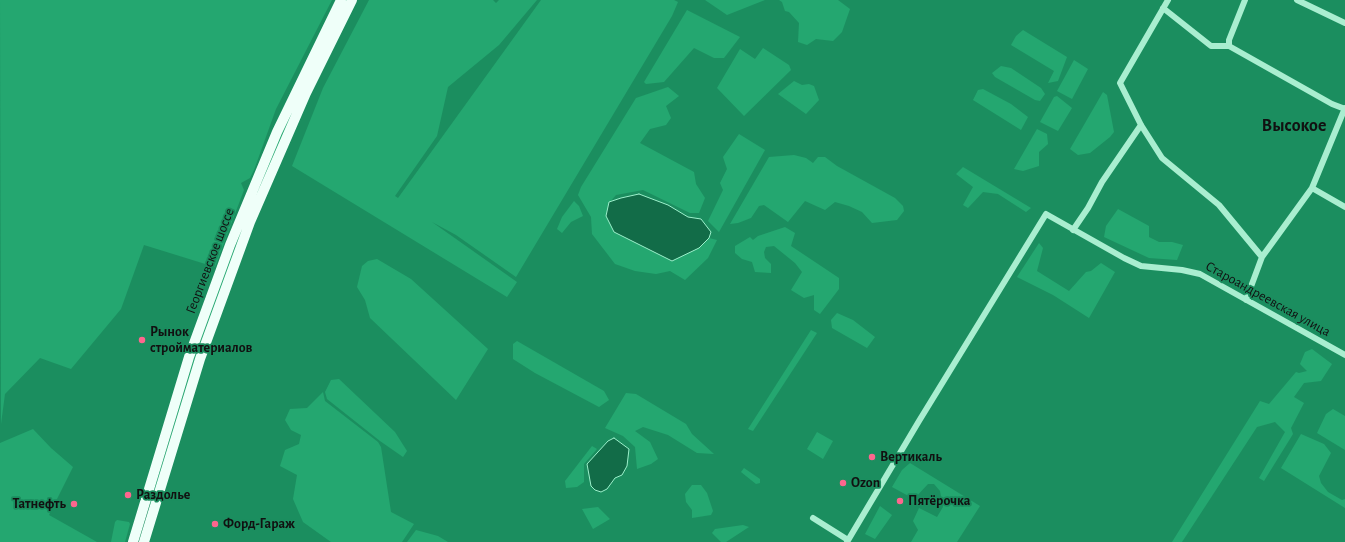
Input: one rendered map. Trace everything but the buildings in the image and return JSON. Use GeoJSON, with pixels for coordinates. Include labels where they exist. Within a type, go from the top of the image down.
{"type":"FeatureCollection","features":[{"type":"Feature","properties":{"kind":"main road","name":"Георгиевское шоссе"},"geometry":{"type":"LineString","coordinates":[[132,542],[189,357],[233,238],[280,126],[341,0]]}},
{"type":"Feature","properties":{"kind":"main road","name":"Георгиевское шоссе"},"geometry":{"type":"LineString","coordinates":[[144,542],[200,359],[250,222],[306,93],[352,0]]}},
{"type":"Feature","properties":{"kind":"street"},"geometry":{"type":"LineString","coordinates":[[1168,0],[1120,83],[1141,125],[1162,158],[1219,205],[1262,257]]}},
{"type":"Feature","properties":{"kind":"street"},"geometry":{"type":"LineString","coordinates":[[1229,46],[1229,40],[1245,0]]}},
{"type":"Feature","properties":{"kind":"street"},"geometry":{"type":"LineString","coordinates":[[1297,0],[1345,24]]}},
{"type":"Feature","properties":{"kind":"street"},"geometry":{"type":"LineString","coordinates":[[1164,8],[1212,46],[1229,46],[1332,104],[1345,108],[1312,188],[1262,257],[1246,300]]}},
{"type":"Feature","properties":{"kind":"street"},"geometry":{"type":"LineString","coordinates":[[1073,230],[1088,208],[1102,182],[1141,125]]}},
{"type":"Feature","properties":{"kind":"street"},"geometry":{"type":"LineString","coordinates":[[1312,188],[1345,207]]}},
{"type":"Feature","properties":{"kind":"street","name":"Староандреевская улица"},"geometry":{"type":"LineString","coordinates":[[847,541],[918,421],[1046,214],[1141,266],[1182,270],[1200,274],[1345,355]]}},
{"type":"Feature","properties":{"kind":"street"},"geometry":{"type":"LineString","coordinates":[[144,501],[147,507],[152,507],[155,504]]}},
{"type":"Feature","properties":{"kind":"street"},"geometry":{"type":"LineString","coordinates":[[813,518],[847,541]]}},
{"type":"Feature","properties":{"kind":"shaded area"},"geometry":{"type":"Polygon","coordinates":[[[0,0],[332,0],[276,109],[254,170],[250,178],[241,183],[244,190],[215,267],[144,245],[121,309],[71,369],[40,358],[5,394],[1,424],[0,0]]]}},
{"type":"Feature","properties":{"kind":"shaded area"},"geometry":{"type":"Polygon","coordinates":[[[345,0],[348,0],[285,132],[152,504],[150,503],[194,358],[224,273],[282,131],[345,0]]]}},
{"type":"Feature","properties":{"kind":"shaded area"},"geometry":{"type":"Polygon","coordinates":[[[369,0],[493,0],[496,3],[499,0],[537,0],[499,45],[448,87],[437,136],[395,196],[398,198],[541,0],[674,0],[678,2],[672,16],[516,277],[456,235],[432,222],[517,282],[507,297],[292,166],[323,88],[369,0]]]}},
{"type":"Feature","properties":{"kind":"shaded area"},"geometry":{"type":"Polygon","coordinates":[[[705,0],[765,0],[727,15],[705,0]]]}},
{"type":"Feature","properties":{"kind":"shaded area"},"geometry":{"type":"Polygon","coordinates":[[[779,0],[838,0],[850,9],[842,32],[833,41],[816,39],[807,45],[798,42],[799,23],[789,12],[785,11],[782,2],[779,0]]]}},
{"type":"Feature","properties":{"kind":"shaded area"},"geometry":{"type":"Polygon","coordinates":[[[687,10],[740,37],[724,58],[714,58],[694,48],[664,82],[646,84],[644,82],[687,10]]]}},
{"type":"Feature","properties":{"kind":"shaded area"},"geometry":{"type":"Polygon","coordinates":[[[1023,30],[1067,57],[1058,81],[1048,83],[1054,71],[1011,45],[1016,36],[1023,30]]]}},
{"type":"Feature","properties":{"kind":"shaded area"},"geometry":{"type":"Polygon","coordinates":[[[763,48],[789,65],[791,70],[744,116],[717,88],[740,49],[755,59],[763,48]]]}},
{"type":"Feature","properties":{"kind":"shaded area"},"geometry":{"type":"Polygon","coordinates":[[[1074,60],[1088,69],[1072,99],[1057,91],[1074,60]]]}},
{"type":"Feature","properties":{"kind":"shaded area"},"geometry":{"type":"Polygon","coordinates":[[[1001,66],[1011,68],[1041,88],[1045,94],[1040,101],[1035,100],[995,77],[992,73],[1001,66]]]}},
{"type":"Feature","properties":{"kind":"shaded area"},"geometry":{"type":"Polygon","coordinates":[[[794,81],[802,85],[809,84],[814,86],[819,100],[806,114],[778,94],[794,81]]]}},
{"type":"Feature","properties":{"kind":"shaded area"},"geometry":{"type":"Polygon","coordinates":[[[668,87],[679,96],[666,106],[671,118],[666,125],[650,129],[640,143],[694,172],[696,184],[705,198],[699,213],[690,213],[643,190],[616,195],[609,203],[699,248],[709,238],[717,240],[708,258],[685,280],[670,271],[656,274],[635,271],[615,264],[592,234],[591,217],[578,195],[581,187],[636,98],[668,87]]]}},
{"type":"Feature","properties":{"kind":"shaded area"},"geometry":{"type":"Polygon","coordinates":[[[983,89],[1011,104],[1028,117],[1021,130],[973,100],[978,90],[983,89]]]}},
{"type":"Feature","properties":{"kind":"shaded area"},"geometry":{"type":"Polygon","coordinates":[[[1103,92],[1107,95],[1114,132],[1090,153],[1078,155],[1070,149],[1103,92]]]}},
{"type":"Feature","properties":{"kind":"shaded area"},"geometry":{"type":"Polygon","coordinates":[[[1057,96],[1072,108],[1058,131],[1040,122],[1054,97],[1057,96]]]}},
{"type":"Feature","properties":{"kind":"shaded area"},"geometry":{"type":"Polygon","coordinates":[[[1037,129],[1047,134],[1048,144],[1039,152],[1039,166],[1023,171],[1014,169],[1037,129]]]}},
{"type":"Feature","properties":{"kind":"shaded area"},"geometry":{"type":"Polygon","coordinates":[[[739,134],[765,150],[719,232],[708,221],[723,190],[720,183],[727,169],[723,157],[739,134]]]}},
{"type":"Feature","properties":{"kind":"shaded area"},"geometry":{"type":"Polygon","coordinates":[[[794,155],[806,158],[813,163],[818,157],[825,157],[837,166],[895,198],[903,206],[904,211],[897,220],[872,223],[862,212],[849,206],[835,202],[825,210],[805,201],[788,222],[764,205],[759,206],[751,218],[738,223],[730,224],[769,157],[794,155]]]}},
{"type":"Feature","properties":{"kind":"shaded area"},"geometry":{"type":"Polygon","coordinates":[[[963,167],[1031,208],[1026,212],[998,194],[983,192],[968,208],[963,205],[973,187],[956,174],[963,167]]]}},
{"type":"Feature","properties":{"kind":"shaded area"},"geometry":{"type":"Polygon","coordinates":[[[639,194],[668,205],[688,217],[701,219],[711,232],[709,238],[699,248],[672,261],[614,232],[606,216],[609,202],[639,194]]]}},
{"type":"Feature","properties":{"kind":"shaded area"},"geometry":{"type":"Polygon","coordinates":[[[574,201],[579,206],[583,216],[571,222],[562,233],[557,229],[562,217],[574,201]]]}},
{"type":"Feature","properties":{"kind":"shaded area"},"geometry":{"type":"Polygon","coordinates":[[[1118,209],[1149,226],[1149,237],[1159,242],[1172,242],[1183,245],[1177,260],[1149,258],[1104,237],[1106,226],[1118,209]]]}},
{"type":"Feature","properties":{"kind":"shaded area"},"geometry":{"type":"Polygon","coordinates":[[[785,227],[795,233],[791,246],[839,278],[839,289],[820,314],[814,310],[814,295],[804,298],[791,290],[802,272],[795,263],[774,246],[766,247],[764,252],[765,258],[771,264],[771,273],[755,272],[752,262],[742,259],[735,253],[735,246],[750,237],[753,240],[758,236],[785,227]]]}},
{"type":"Feature","properties":{"kind":"shaded area"},"geometry":{"type":"Polygon","coordinates":[[[1039,243],[1043,248],[1037,271],[1069,291],[1086,272],[1091,271],[1101,263],[1115,272],[1089,318],[1053,295],[1017,277],[1039,243]]]}},
{"type":"Feature","properties":{"kind":"shaded area"},"geometry":{"type":"Polygon","coordinates":[[[377,259],[411,279],[488,349],[456,400],[370,318],[365,300],[357,287],[362,266],[368,261],[377,259]]]}},
{"type":"Feature","properties":{"kind":"shaded area"},"geometry":{"type":"Polygon","coordinates":[[[837,313],[853,320],[875,337],[867,348],[832,328],[831,320],[837,313]]]}},
{"type":"Feature","properties":{"kind":"shaded area"},"geometry":{"type":"Polygon","coordinates":[[[811,330],[817,333],[753,431],[748,429],[811,330]]]}},
{"type":"Feature","properties":{"kind":"shaded area"},"geometry":{"type":"Polygon","coordinates":[[[517,341],[604,391],[609,400],[599,407],[535,373],[513,359],[513,344],[517,341]]]}},
{"type":"Feature","properties":{"kind":"shaded area"},"geometry":{"type":"Polygon","coordinates":[[[1312,349],[1332,364],[1321,381],[1304,383],[1294,397],[1304,403],[1291,428],[1293,434],[1264,481],[1259,478],[1285,432],[1275,422],[1257,427],[1182,542],[1172,542],[1260,401],[1269,404],[1296,372],[1299,373],[1307,371],[1300,364],[1305,352],[1312,349]]]}},
{"type":"Feature","properties":{"kind":"shaded area"},"geometry":{"type":"Polygon","coordinates":[[[339,379],[395,432],[407,451],[403,457],[380,441],[327,399],[325,392],[331,380],[339,379]]]}},
{"type":"Feature","properties":{"kind":"shaded area"},"geometry":{"type":"Polygon","coordinates":[[[323,392],[325,401],[378,442],[381,447],[391,512],[414,524],[402,542],[331,542],[303,522],[293,499],[297,475],[280,466],[285,450],[299,444],[301,435],[291,430],[285,420],[290,409],[307,408],[323,392]]]}},
{"type":"Feature","properties":{"kind":"shaded area"},"geometry":{"type":"Polygon","coordinates":[[[626,393],[636,394],[686,424],[692,434],[714,454],[697,453],[668,435],[643,427],[635,431],[650,442],[658,459],[651,464],[637,469],[635,447],[623,436],[605,428],[626,393]]]}},
{"type":"Feature","properties":{"kind":"shaded area"},"geometry":{"type":"Polygon","coordinates":[[[1333,409],[1345,416],[1345,450],[1317,433],[1326,414],[1333,409]]]}},
{"type":"Feature","properties":{"kind":"shaded area"},"geometry":{"type":"Polygon","coordinates":[[[33,429],[51,448],[73,467],[49,515],[97,542],[0,542],[0,443],[33,429]]]}},
{"type":"Feature","properties":{"kind":"shaded area"},"geometry":{"type":"Polygon","coordinates":[[[817,432],[833,441],[823,459],[807,449],[817,432]]]}},
{"type":"Feature","properties":{"kind":"shaded area"},"geometry":{"type":"Polygon","coordinates":[[[1301,434],[1324,444],[1331,453],[1319,476],[1321,483],[1328,492],[1342,500],[1345,499],[1345,508],[1281,468],[1301,434]]]}},
{"type":"Feature","properties":{"kind":"shaded area"},"geometry":{"type":"Polygon","coordinates":[[[614,438],[629,449],[627,466],[622,475],[615,478],[607,489],[601,492],[595,490],[591,486],[587,464],[608,441],[614,438]]]}},
{"type":"Feature","properties":{"kind":"shaded area"},"geometry":{"type":"Polygon","coordinates":[[[592,446],[597,449],[584,464],[584,482],[577,487],[566,488],[565,481],[592,446]]]}},
{"type":"Feature","properties":{"kind":"shaded area"},"geometry":{"type":"Polygon","coordinates":[[[910,463],[980,506],[957,542],[911,542],[918,530],[913,521],[919,508],[937,517],[943,507],[940,491],[934,484],[928,484],[914,499],[892,487],[902,470],[910,463]]]}},
{"type":"Feature","properties":{"kind":"shaded area"},"geometry":{"type":"Polygon","coordinates":[[[744,468],[760,479],[760,483],[756,484],[741,472],[744,468]]]}},
{"type":"Feature","properties":{"kind":"shaded area"},"geometry":{"type":"Polygon","coordinates":[[[692,485],[701,485],[707,493],[713,511],[711,515],[692,518],[692,510],[686,502],[685,494],[692,485]]]}},
{"type":"Feature","properties":{"kind":"shaded area"},"geometry":{"type":"Polygon","coordinates":[[[880,506],[892,515],[875,539],[865,534],[880,506]]]}},
{"type":"Feature","properties":{"kind":"shaded area"},"geometry":{"type":"Polygon","coordinates":[[[598,507],[610,519],[593,529],[582,509],[598,507]]]}},
{"type":"Feature","properties":{"kind":"shaded area"},"geometry":{"type":"Polygon","coordinates":[[[117,520],[129,522],[130,524],[125,542],[111,542],[115,522],[117,520]]]}},
{"type":"Feature","properties":{"kind":"shaded area"},"geometry":{"type":"Polygon","coordinates":[[[743,525],[749,527],[726,542],[721,542],[712,533],[715,529],[743,525]]]}},
{"type":"Feature","properties":{"kind":"shaded area"},"geometry":{"type":"Polygon","coordinates":[[[416,530],[438,536],[448,542],[407,542],[416,530]]]}},
{"type":"Feature","properties":{"kind":"place","name":"Рынок стройматериалов"},"geometry":{"type":"Point","coordinates":[142,340]}},
{"type":"Feature","properties":{"kind":"place","name":"Вертикаль"},"geometry":{"type":"Point","coordinates":[872,457]}},
{"type":"Feature","properties":{"kind":"place","name":"Ozon"},"geometry":{"type":"Point","coordinates":[843,483]}},
{"type":"Feature","properties":{"kind":"place","name":"Раздолье"},"geometry":{"type":"Point","coordinates":[128,495]}},
{"type":"Feature","properties":{"kind":"place","name":"Пятёрочка"},"geometry":{"type":"Point","coordinates":[900,501]}},
{"type":"Feature","properties":{"kind":"place","name":"Татнефть"},"geometry":{"type":"Point","coordinates":[74,504]}},
{"type":"Feature","properties":{"kind":"place","name":"Форд-Гараж"},"geometry":{"type":"Point","coordinates":[215,524]}},
{"type":"Feature","properties":{"kind":"district","name":"Высокое"},"geometry":{"type":"Point","coordinates":[1294,126]}}]}
